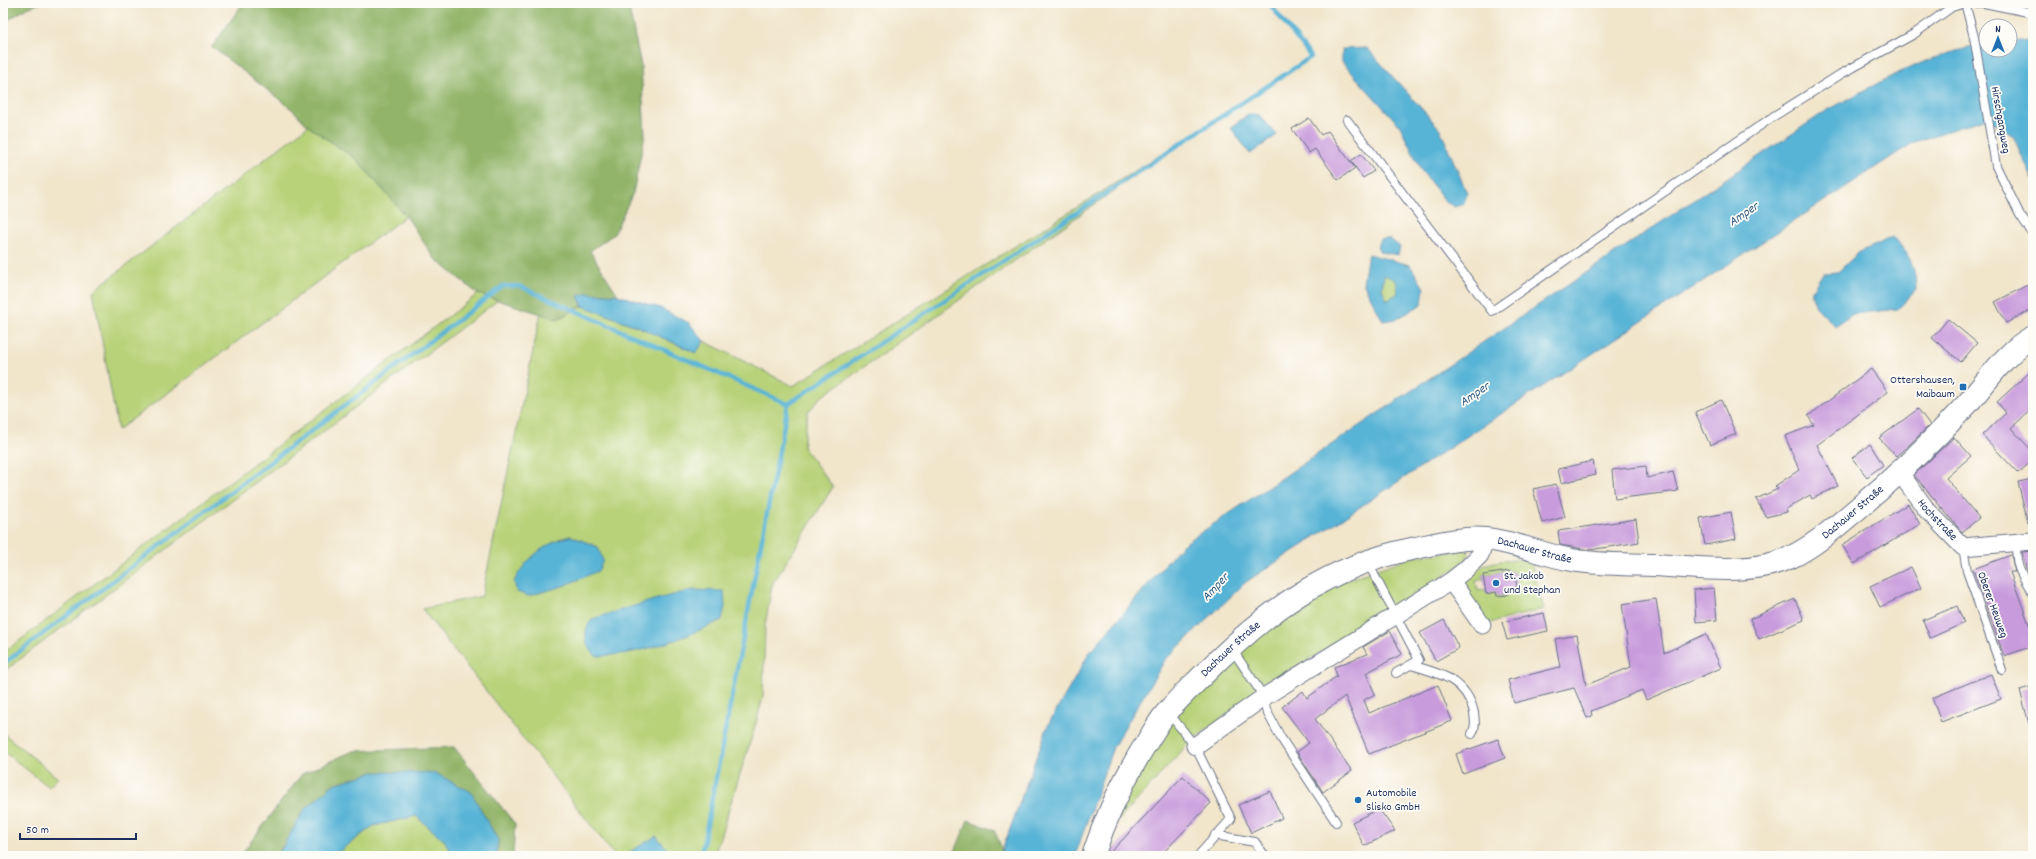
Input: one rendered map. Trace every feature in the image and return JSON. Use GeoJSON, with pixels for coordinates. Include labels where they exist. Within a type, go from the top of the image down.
{"type":"FeatureCollection","features":[{"type":"Feature","properties":{"kind":"main road","name":"Dachauer Straße"},"geometry":{"type":"LineString","coordinates":[[1093,856],[1101,832],[1132,764],[1168,711],[1231,647],[1285,602],[1330,575],[1367,560],[1463,539],[1485,539],[1515,544],[1570,560],[1602,564],[1737,569],[1752,568],[1790,557],[1838,526],[1900,473],[1967,404],[2010,355],[2027,340],[2033,337]]}},
{"type":"Feature","properties":{"kind":"street","name":"Hochstraße"},"geometry":{"type":"LineString","coordinates":[[1900,473],[1926,509],[1963,547],[2025,542]]}},
{"type":"Feature","properties":{"kind":"street"},"geometry":{"type":"LineString","coordinates":[[1195,746],[1264,696],[1394,614],[1451,581],[1480,555],[1485,539]]}},
{"type":"Feature","properties":{"kind":"street"},"geometry":{"type":"LineString","coordinates":[[1451,581],[1482,625]]}},
{"type":"Feature","properties":{"kind":"lane"},"geometry":{"type":"LineString","coordinates":[[1347,120],[1492,311],[1774,116],[1841,74],[1914,34],[1952,7],[1965,3],[1984,3],[2033,14]]}},
{"type":"Feature","properties":{"kind":"lane","name":"Hirschgangweg"},"geometry":{"type":"LineString","coordinates":[[1965,3],[1974,37],[1996,166],[2020,215],[2033,234]]}},
{"type":"Feature","properties":{"kind":"lane"},"geometry":{"type":"LineString","coordinates":[[2025,542],[2016,563],[2019,571],[2033,593]]}},
{"type":"Feature","properties":{"kind":"lane","name":"Oberer Heuweg"},"geometry":{"type":"LineString","coordinates":[[1963,547],[1967,571],[2002,670]]}},
{"type":"Feature","properties":{"kind":"lane"},"geometry":{"type":"LineString","coordinates":[[1367,560],[1418,660],[1396,673]]}},
{"type":"Feature","properties":{"kind":"lane"},"geometry":{"type":"LineString","coordinates":[[1231,647],[1264,696],[1266,710],[1281,738],[1336,822]]}},
{"type":"Feature","properties":{"kind":"lane"},"geometry":{"type":"LineString","coordinates":[[1411,665],[1436,673],[1462,687],[1469,699],[1474,714],[1475,729],[1472,734]]}},
{"type":"Feature","properties":{"kind":"lane"},"geometry":{"type":"LineString","coordinates":[[1168,711],[1195,746],[1231,819],[1215,835],[1198,856]]}},
{"type":"Feature","properties":{"kind":"lane"},"geometry":{"type":"LineString","coordinates":[[1215,835],[1255,842],[1265,856]]}},
{"type":"Feature","properties":{"kind":"green space"},"geometry":{"type":"Polygon","coordinates":[[[3,3],[41,3],[27,8],[3,23],[3,3]]]}},
{"type":"Feature","properties":{"kind":"green space"},"geometry":{"type":"Polygon","coordinates":[[[243,3],[632,3],[630,13],[641,65],[645,135],[633,193],[614,234],[590,251],[618,295],[587,293],[578,296],[583,306],[557,319],[478,294],[434,258],[406,216],[356,159],[308,126],[293,110],[212,47],[243,3]]]}},
{"type":"Feature","properties":{"kind":"green space"},"geometry":{"type":"Polygon","coordinates":[[[308,126],[356,159],[406,216],[118,430],[93,291],[308,126]]]}},
{"type":"Feature","properties":{"kind":"green space"},"geometry":{"type":"Polygon","coordinates":[[[1203,128],[820,398],[808,412],[803,447],[833,487],[772,585],[765,626],[763,697],[714,856],[615,856],[422,609],[482,596],[541,312],[557,318],[583,306],[639,327],[696,353],[704,341],[793,386],[1203,128]],[[571,536],[558,539],[598,547],[571,536]]]}},
{"type":"Feature","properties":{"kind":"green space"},"geometry":{"type":"Polygon","coordinates":[[[1384,274],[1397,280],[1398,294],[1386,300],[1382,289],[1384,274]]]}},
{"type":"Feature","properties":{"kind":"green space"},"geometry":{"type":"Polygon","coordinates":[[[478,294],[501,298],[3,672],[3,653],[478,294]]]}},
{"type":"Feature","properties":{"kind":"green space"},"geometry":{"type":"Polygon","coordinates":[[[1463,550],[1468,551],[1469,555],[1461,565],[1260,690],[1191,741],[1119,820],[1116,820],[1139,767],[1173,718],[1236,655],[1290,610],[1335,584],[1411,557],[1463,550]]]}},
{"type":"Feature","properties":{"kind":"green space"},"geometry":{"type":"Polygon","coordinates":[[[1507,560],[1530,560],[1544,609],[1486,624],[1474,605],[1467,590],[1466,583],[1469,576],[1479,568],[1493,562],[1507,560]],[[1509,571],[1483,575],[1484,579],[1476,581],[1478,591],[1486,589],[1486,593],[1496,592],[1497,596],[1508,595],[1507,590],[1517,586],[1514,573],[1509,571]]]}},
{"type":"Feature","properties":{"kind":"green space"},"geometry":{"type":"Polygon","coordinates":[[[3,733],[58,778],[49,787],[3,751],[3,733]]]}},
{"type":"Feature","properties":{"kind":"green space"},"geometry":{"type":"Polygon","coordinates":[[[454,747],[515,824],[513,856],[496,856],[498,840],[374,772],[334,784],[305,809],[279,853],[279,856],[240,856],[302,774],[353,751],[454,747]]]}},
{"type":"Feature","properties":{"kind":"green space"},"geometry":{"type":"Polygon","coordinates":[[[416,816],[446,842],[452,856],[333,856],[373,826],[416,816]]]}},
{"type":"Feature","properties":{"kind":"green space"},"geometry":{"type":"Polygon","coordinates":[[[968,820],[994,830],[1002,849],[1000,856],[953,856],[968,820]]]}},
{"type":"Feature","properties":{"kind":"water","name":"Amper"},"geometry":{"type":"Polygon","coordinates":[[[2018,40],[2033,43],[2033,180],[2013,136],[1987,118],[1914,142],[1246,582],[1165,660],[1113,747],[1075,856],[1000,856],[1048,725],[1090,652],[1181,546],[1826,111],[1883,80],[1923,62],[1964,49],[1978,46],[1978,58],[2018,58],[2018,40]]]}},
{"type":"Feature","properties":{"kind":"water"},"geometry":{"type":"Polygon","coordinates":[[[1367,48],[1440,129],[1467,193],[1464,203],[1455,207],[1446,202],[1421,170],[1400,126],[1342,62],[1342,49],[1367,48]]]}},
{"type":"Feature","properties":{"kind":"water"},"geometry":{"type":"Polygon","coordinates":[[[1248,114],[1259,115],[1277,135],[1250,154],[1231,128],[1248,114]]]}},
{"type":"Feature","properties":{"kind":"water"},"geometry":{"type":"Polygon","coordinates":[[[1892,237],[1903,248],[1910,260],[1915,274],[1916,290],[1898,309],[1853,314],[1835,326],[1816,307],[1811,292],[1823,273],[1838,272],[1858,253],[1892,237]]]}},
{"type":"Feature","properties":{"kind":"water"},"geometry":{"type":"Polygon","coordinates":[[[1380,239],[1390,239],[1400,247],[1398,255],[1380,252],[1377,246],[1380,239]]]}},
{"type":"Feature","properties":{"kind":"water"},"geometry":{"type":"Polygon","coordinates":[[[1368,254],[1410,265],[1424,288],[1422,304],[1397,319],[1383,321],[1363,283],[1368,254]],[[1384,275],[1382,289],[1387,300],[1398,293],[1396,280],[1384,275]]]}},
{"type":"Feature","properties":{"kind":"water"},"geometry":{"type":"Polygon","coordinates":[[[587,293],[618,295],[660,308],[689,323],[704,341],[696,353],[639,327],[583,306],[578,296],[587,293]]]}},
{"type":"Feature","properties":{"kind":"water"},"geometry":{"type":"Polygon","coordinates":[[[571,536],[598,547],[603,561],[598,571],[563,586],[528,596],[517,592],[514,582],[530,559],[553,542],[571,536]]]}},
{"type":"Feature","properties":{"kind":"water"},"geometry":{"type":"Polygon","coordinates":[[[693,590],[724,591],[725,607],[722,620],[692,634],[661,645],[629,653],[596,656],[589,647],[586,634],[592,619],[657,599],[693,590]]]}},
{"type":"Feature","properties":{"kind":"water"},"geometry":{"type":"Polygon","coordinates":[[[374,772],[435,773],[471,792],[498,840],[496,856],[452,856],[445,841],[416,816],[373,826],[333,856],[279,856],[279,853],[305,809],[334,784],[374,772]]]}},
{"type":"Feature","properties":{"kind":"water"},"geometry":{"type":"Polygon","coordinates":[[[656,836],[673,856],[630,856],[628,853],[656,836]]]}},
{"type":"Feature","properties":{"kind":"building"},"geometry":{"type":"Polygon","coordinates":[[[1309,118],[1321,135],[1328,131],[1355,168],[1338,180],[1315,149],[1309,153],[1292,129],[1309,118]]]}},
{"type":"Feature","properties":{"kind":"building"},"geometry":{"type":"Polygon","coordinates":[[[1361,154],[1374,171],[1363,178],[1351,161],[1361,154]]]}},
{"type":"Feature","properties":{"kind":"building"},"geometry":{"type":"Polygon","coordinates":[[[2033,282],[2033,309],[2006,323],[1995,302],[2033,282]]]}},
{"type":"Feature","properties":{"kind":"building"},"geometry":{"type":"Polygon","coordinates":[[[1948,319],[1977,343],[1961,362],[1932,338],[1948,319]]]}},
{"type":"Feature","properties":{"kind":"building"},"geometry":{"type":"Polygon","coordinates":[[[1871,369],[1888,392],[1817,445],[1838,486],[1812,499],[1810,495],[1786,509],[1787,512],[1766,517],[1756,499],[1778,489],[1775,486],[1799,470],[1785,436],[1814,425],[1808,416],[1871,369]]]}},
{"type":"Feature","properties":{"kind":"building"},"geometry":{"type":"Polygon","coordinates":[[[2033,369],[2033,408],[2011,428],[2033,452],[2033,460],[2018,473],[1982,435],[2006,413],[1997,402],[2033,369]]]}},
{"type":"Feature","properties":{"kind":"building"},"geometry":{"type":"Polygon","coordinates":[[[1721,400],[1736,434],[1710,445],[1695,412],[1721,400]]]}},
{"type":"Feature","properties":{"kind":"building"},"geometry":{"type":"Polygon","coordinates":[[[1918,409],[1930,425],[1896,456],[1879,438],[1918,409]]]}},
{"type":"Feature","properties":{"kind":"building"},"geometry":{"type":"Polygon","coordinates":[[[1954,437],[1971,456],[1946,478],[1979,518],[1962,532],[1914,475],[1954,437]]]}},
{"type":"Feature","properties":{"kind":"building"},"geometry":{"type":"Polygon","coordinates":[[[1870,444],[1883,465],[1867,477],[1852,458],[1870,444]]]}},
{"type":"Feature","properties":{"kind":"building"},"geometry":{"type":"Polygon","coordinates":[[[1593,461],[1596,475],[1561,483],[1558,469],[1593,461]]]}},
{"type":"Feature","properties":{"kind":"building"},"geometry":{"type":"Polygon","coordinates":[[[1646,466],[1647,478],[1673,472],[1678,491],[1615,499],[1612,470],[1646,466]]]}},
{"type":"Feature","properties":{"kind":"building"},"geometry":{"type":"Polygon","coordinates":[[[2033,479],[2033,522],[2028,523],[2018,482],[2033,479]]]}},
{"type":"Feature","properties":{"kind":"building"},"geometry":{"type":"Polygon","coordinates":[[[1556,484],[1565,517],[1542,523],[1533,489],[1556,484]]]}},
{"type":"Feature","properties":{"kind":"building"},"geometry":{"type":"Polygon","coordinates":[[[1908,504],[1920,524],[1854,564],[1842,545],[1908,504]]]}},
{"type":"Feature","properties":{"kind":"building"},"geometry":{"type":"Polygon","coordinates":[[[1731,512],[1736,539],[1705,545],[1700,518],[1731,512]]]}},
{"type":"Feature","properties":{"kind":"building"},"geometry":{"type":"Polygon","coordinates":[[[1636,519],[1639,542],[1590,550],[1560,545],[1558,531],[1636,519]]]}},
{"type":"Feature","properties":{"kind":"building"},"geometry":{"type":"Polygon","coordinates":[[[2033,551],[2033,572],[2027,572],[2022,552],[2033,551]]]}},
{"type":"Feature","properties":{"kind":"building"},"geometry":{"type":"Polygon","coordinates":[[[2011,555],[2015,572],[2010,572],[2033,635],[2033,646],[2004,656],[1973,569],[2011,555]]]}},
{"type":"Feature","properties":{"kind":"building"},"geometry":{"type":"Polygon","coordinates":[[[1911,567],[1921,588],[1880,607],[1870,586],[1911,567]]]}},
{"type":"Feature","properties":{"kind":"building","name":"St. Jakob und Stephan"},"geometry":{"type":"Polygon","coordinates":[[[1509,571],[1514,573],[1517,586],[1507,595],[1497,596],[1496,592],[1486,594],[1483,575],[1509,571]]]}},
{"type":"Feature","properties":{"kind":"building"},"geometry":{"type":"Polygon","coordinates":[[[1714,588],[1717,620],[1696,622],[1694,590],[1714,588]]]}},
{"type":"Feature","properties":{"kind":"building"},"geometry":{"type":"Polygon","coordinates":[[[1656,599],[1664,653],[1706,634],[1721,668],[1646,700],[1642,690],[1591,711],[1592,716],[1587,718],[1574,688],[1514,703],[1508,680],[1560,667],[1555,639],[1577,635],[1586,685],[1631,667],[1622,604],[1656,599]]]}},
{"type":"Feature","properties":{"kind":"building"},"geometry":{"type":"Polygon","coordinates":[[[1795,599],[1804,620],[1759,639],[1750,619],[1795,599]]]}},
{"type":"Feature","properties":{"kind":"building"},"geometry":{"type":"Polygon","coordinates":[[[1957,606],[1964,623],[1930,638],[1923,620],[1957,606]]]}},
{"type":"Feature","properties":{"kind":"building"},"geometry":{"type":"Polygon","coordinates":[[[1544,613],[1548,631],[1507,640],[1502,622],[1544,613]]]}},
{"type":"Feature","properties":{"kind":"building"},"geometry":{"type":"Polygon","coordinates":[[[1444,620],[1459,648],[1436,661],[1420,633],[1444,620]]]}},
{"type":"Feature","properties":{"kind":"building"},"geometry":{"type":"Polygon","coordinates":[[[1390,631],[1402,654],[1366,673],[1375,694],[1364,700],[1369,713],[1438,685],[1452,721],[1369,754],[1345,696],[1315,719],[1352,771],[1323,792],[1297,752],[1309,743],[1282,707],[1303,691],[1307,698],[1337,676],[1334,667],[1367,654],[1363,647],[1390,631]]]}},
{"type":"Feature","properties":{"kind":"building"},"geometry":{"type":"Polygon","coordinates":[[[1991,674],[2001,699],[1941,722],[1932,698],[1991,674]]]}},
{"type":"Feature","properties":{"kind":"building"},"geometry":{"type":"Polygon","coordinates":[[[2033,686],[2033,723],[2029,724],[2020,690],[2033,686]]]}},
{"type":"Feature","properties":{"kind":"building"},"geometry":{"type":"Polygon","coordinates":[[[1498,739],[1505,758],[1463,774],[1456,754],[1498,739]]]}},
{"type":"Feature","properties":{"kind":"building"},"geometry":{"type":"Polygon","coordinates":[[[1183,776],[1211,803],[1160,856],[1107,856],[1183,776]]]}},
{"type":"Feature","properties":{"kind":"building"},"geometry":{"type":"Polygon","coordinates":[[[1270,791],[1282,818],[1251,833],[1238,805],[1270,791]]]}},
{"type":"Feature","properties":{"kind":"building"},"geometry":{"type":"Polygon","coordinates":[[[1379,809],[1395,831],[1364,846],[1352,822],[1379,809]]]}},
{"type":"Feature","properties":{"kind":"waterway"},"geometry":{"type":"LineString","coordinates":[[3,664],[503,286],[519,286],[788,404],[1311,57],[1269,3]]}},
{"type":"Feature","properties":{"kind":"waterway"},"geometry":{"type":"LineString","coordinates":[[701,856],[788,404]]}},
{"type":"Feature","properties":{"kind":"place","name":"Ottershausen, Maibaum"},"geometry":{"type":"Point","coordinates":[1963,387]}},
{"type":"Feature","properties":{"kind":"place","name":"St. Jakob und Stephan"},"geometry":{"type":"Point","coordinates":[1496,583]}},
{"type":"Feature","properties":{"kind":"place","name":"Automobile Slisko GmbH"},"geometry":{"type":"Point","coordinates":[1358,800]}}]}
